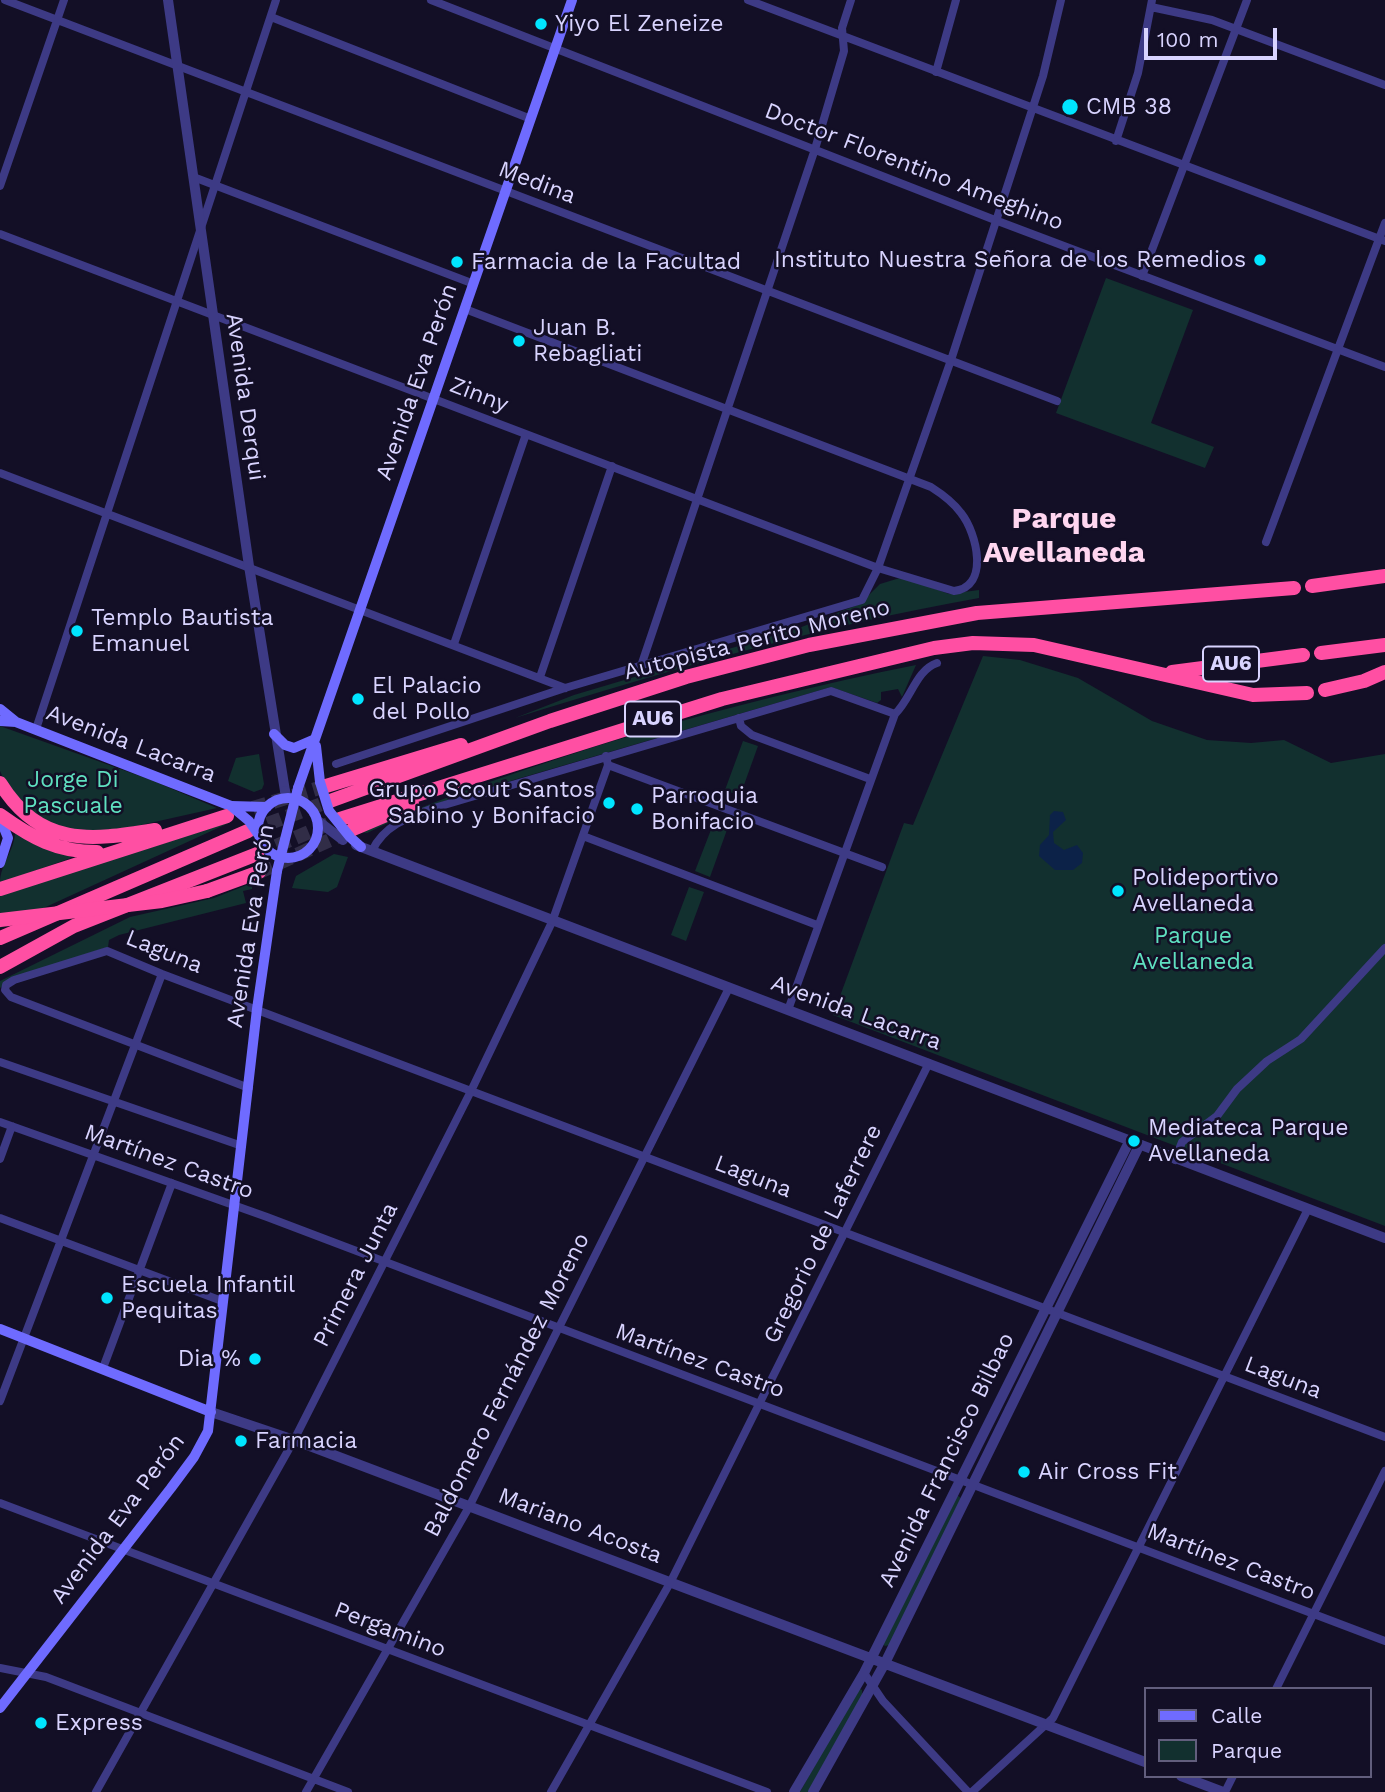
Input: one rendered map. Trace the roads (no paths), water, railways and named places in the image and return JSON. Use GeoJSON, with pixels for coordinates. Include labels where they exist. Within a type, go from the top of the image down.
{"type":"FeatureCollection","features":[{"type":"Feature","properties":{"kind":"highway"},"geometry":{"type":"LineString","coordinates":[[1312,586],[1385,576]]}},
{"type":"Feature","properties":{"kind":"highway","name":"Autopista Perito Moreno"},"geometry":{"type":"LineString","coordinates":[[330,801],[550,721],[686,677],[809,645],[977,613],[1294,588]]}},
{"type":"Feature","properties":{"kind":"highway","name":"Autopista Perito Moreno"},"geometry":{"type":"LineString","coordinates":[[340,819],[722,699],[934,648],[973,643],[1034,645],[1253,695],[1307,693]]}},
{"type":"Feature","properties":{"kind":"highway"},"geometry":{"type":"LineString","coordinates":[[1321,653],[1385,645]]}},
{"type":"Feature","properties":{"kind":"highway","name":"Autopista Perito Moreno"},"geometry":{"type":"LineString","coordinates":[[1160,674],[1303,655]]}},
{"type":"Feature","properties":{"kind":"highway"},"geometry":{"type":"LineString","coordinates":[[1325,690],[1364,681],[1385,672]]}},
{"type":"Feature","properties":{"kind":"highway"},"geometry":{"type":"LineString","coordinates":[[323,784],[550,721]]}},
{"type":"Feature","properties":{"kind":"highway"},"geometry":{"type":"LineString","coordinates":[[349,836],[474,776]]}},
{"type":"Feature","properties":{"kind":"highway"},"geometry":{"type":"LineString","coordinates":[[0,783],[26,813],[40,824],[72,836],[104,838],[198,824]]}},
{"type":"Feature","properties":{"kind":"highway"},"geometry":{"type":"LineString","coordinates":[[0,889],[198,824],[229,811]]}},
{"type":"Feature","properties":{"kind":"highway"},"geometry":{"type":"LineString","coordinates":[[0,817],[39,842],[68,851],[109,852]]}},
{"type":"Feature","properties":{"kind":"highway"},"geometry":{"type":"LineString","coordinates":[[0,938],[254,833]]}},
{"type":"Feature","properties":{"kind":"highway"},"geometry":{"type":"LineString","coordinates":[[6,963],[74,926],[257,854]]}},
{"type":"Feature","properties":{"kind":"highway"},"geometry":{"type":"LineString","coordinates":[[0,920],[162,901],[207,891],[259,872]]}},
{"type":"Feature","properties":{"kind":"main road","name":"Avenida Eva Perón"},"geometry":{"type":"LineString","coordinates":[[0,1708],[125,1550],[194,1457],[208,1431],[257,1009],[277,871],[292,794],[315,740],[572,0]]}},
{"type":"Feature","properties":{"kind":"main road","name":"Avenida Lacarra"},"geometry":{"type":"LineString","coordinates":[[0,709],[16,722]]}},
{"type":"Feature","properties":{"kind":"main road","name":"Avenida Lacarra"},"geometry":{"type":"LineString","coordinates":[[0,721],[16,722],[36,729],[229,811],[249,821],[267,850],[280,857]]}},
{"type":"Feature","properties":{"kind":"main road"},"geometry":{"type":"LineString","coordinates":[[274,734],[283,743],[294,748],[315,740],[330,811],[360,846]]}},
{"type":"Feature","properties":{"kind":"main road"},"geometry":{"type":"LineString","coordinates":[[254,833],[267,807],[292,794],[309,806],[318,821],[317,836],[311,849],[295,858],[280,857]]}},
{"type":"Feature","properties":{"kind":"main road","name":"Avenida Lacarra"},"geometry":{"type":"LineString","coordinates":[[229,811],[267,807]]}},
{"type":"Feature","properties":{"kind":"main road"},"geometry":{"type":"LineString","coordinates":[[0,817],[8,838],[0,863]]}},
{"type":"Feature","properties":{"kind":"main road","name":"Mariano Acosta"},"geometry":{"type":"LineString","coordinates":[[0,1329],[211,1412]]}},
{"type":"Feature","properties":{"kind":"street","name":"Medina"},"geometry":{"type":"LineString","coordinates":[[5,0],[1057,401]]}},
{"type":"Feature","properties":{"kind":"street"},"geometry":{"type":"LineString","coordinates":[[0,186],[64,0]]}},
{"type":"Feature","properties":{"kind":"street","name":"Avenida Derqui"},"geometry":{"type":"LineString","coordinates":[[168,0],[196,178],[274,734],[292,794]]}},
{"type":"Feature","properties":{"kind":"street"},"geometry":{"type":"LineString","coordinates":[[36,729],[276,0]]}},
{"type":"Feature","properties":{"kind":"street","name":"Doctor Florentino Ameghino"},"geometry":{"type":"LineString","coordinates":[[431,0],[995,220],[1385,367]]}},
{"type":"Feature","properties":{"kind":"street"},"geometry":{"type":"LineString","coordinates":[[748,0],[1382,240]]}},
{"type":"Feature","properties":{"kind":"street"},"geometry":{"type":"LineString","coordinates":[[641,666],[815,149],[844,51],[842,28],[851,0]]}},
{"type":"Feature","properties":{"kind":"street"},"geometry":{"type":"LineString","coordinates":[[936,72],[956,0]]}},
{"type":"Feature","properties":{"kind":"street"},"geometry":{"type":"LineString","coordinates":[[336,764],[565,688],[858,603],[868,593],[951,360],[1050,54],[1060,0]]}},
{"type":"Feature","properties":{"kind":"street"},"geometry":{"type":"LineString","coordinates":[[1142,276],[1247,0]]}},
{"type":"Feature","properties":{"kind":"street"},"geometry":{"type":"LineString","coordinates":[[1116,141],[1138,73],[1151,4],[1193,15],[1385,85]]}},
{"type":"Feature","properties":{"kind":"street"},"geometry":{"type":"LineString","coordinates":[[271,17],[531,119]]}},
{"type":"Feature","properties":{"kind":"street"},"geometry":{"type":"LineString","coordinates":[[196,178],[474,284]]}},
{"type":"Feature","properties":{"kind":"street"},"geometry":{"type":"LineString","coordinates":[[1266,542],[1382,240],[1385,223]]}},
{"type":"Feature","properties":{"kind":"street","name":"Zinny"},"geometry":{"type":"LineString","coordinates":[[0,234],[878,568],[946,590],[967,588],[976,578],[974,542],[961,513],[931,487],[910,478]]}},
{"type":"Feature","properties":{"kind":"street"},"geometry":{"type":"LineString","coordinates":[[465,309],[910,478]]}},
{"type":"Feature","properties":{"kind":"street"},"geometry":{"type":"LineString","coordinates":[[454,644],[526,434]]}},
{"type":"Feature","properties":{"kind":"street"},"geometry":{"type":"LineString","coordinates":[[540,677],[612,466]]}},
{"type":"Feature","properties":{"kind":"street"},"geometry":{"type":"LineString","coordinates":[[0,473],[361,608],[565,688]]}},
{"type":"Feature","properties":{"kind":"street"},"geometry":{"type":"LineString","coordinates":[[788,1010],[895,714],[909,700],[923,670],[937,663]]}},
{"type":"Feature","properties":{"kind":"street"},"geometry":{"type":"LineString","coordinates":[[372,851],[380,837],[395,824],[419,813],[607,761],[831,691],[895,714]]}},
{"type":"Feature","properties":{"kind":"street"},"geometry":{"type":"LineString","coordinates":[[739,718],[741,726],[754,736],[870,779]]}},
{"type":"Feature","properties":{"kind":"street"},"geometry":{"type":"LineString","coordinates":[[607,761],[882,867]]}},
{"type":"Feature","properties":{"kind":"street","name":"Primera Junta"},"geometry":{"type":"LineString","coordinates":[[96,1792],[294,1440],[471,1091],[552,922],[607,761]]}},
{"type":"Feature","properties":{"kind":"street"},"geometry":{"type":"LineString","coordinates":[[318,821],[349,836]]}},
{"type":"Feature","properties":{"kind":"street"},"geometry":{"type":"LineString","coordinates":[[583,836],[817,925]]}},
{"type":"Feature","properties":{"kind":"street","name":"Avenida Lacarra"},"geometry":{"type":"LineString","coordinates":[[360,846],[552,922],[1385,1238]]}},
{"type":"Feature","properties":{"kind":"street"},"geometry":{"type":"LineString","coordinates":[[1175,1160],[1182,1142],[1217,1116],[1237,1089],[1267,1061],[1301,1039],[1385,948]]}},
{"type":"Feature","properties":{"kind":"street","name":"Laguna"},"geometry":{"type":"LineString","coordinates":[[135,1045],[7,994],[6,985],[14,980],[107,951],[1385,1437]]}},
{"type":"Feature","properties":{"kind":"street"},"geometry":{"type":"LineString","coordinates":[[0,1401],[162,974]]}},
{"type":"Feature","properties":{"kind":"street","name":"Baldomero Fernández Moreno"},"geometry":{"type":"LineString","coordinates":[[306,1792],[469,1507],[729,988]]}},
{"type":"Feature","properties":{"kind":"street"},"geometry":{"type":"LineString","coordinates":[[135,1045],[249,1088]]}},
{"type":"Feature","properties":{"kind":"street"},"geometry":{"type":"LineString","coordinates":[[0,1062],[242,1146]]}},
{"type":"Feature","properties":{"kind":"street","name":"Gregorio de Laferrere"},"geometry":{"type":"LineString","coordinates":[[551,1792],[670,1583],[929,1063]]}},
{"type":"Feature","properties":{"kind":"street","name":"Martínez Castro"},"geometry":{"type":"LineString","coordinates":[[0,1122],[172,1182],[384,1261],[1385,1641]]}},
{"type":"Feature","properties":{"kind":"street"},"geometry":{"type":"LineString","coordinates":[[0,1159],[12,1126]]}},
{"type":"Feature","properties":{"kind":"street","name":"Avenida Francisco Bilbao"},"geometry":{"type":"LineString","coordinates":[[794,1792],[864,1673],[958,1479],[1134,1144]]}},
{"type":"Feature","properties":{"kind":"street","name":"Avenida Francisco Bilbao"},"geometry":{"type":"LineString","coordinates":[[813,1792],[885,1663],[974,1485],[1134,1144]]}},
{"type":"Feature","properties":{"kind":"street"},"geometry":{"type":"LineString","coordinates":[[103,1368],[172,1182]]}},
{"type":"Feature","properties":{"kind":"street"},"geometry":{"type":"LineString","coordinates":[[864,1673],[872,1687],[970,1792],[1053,1718],[1308,1209]]}},
{"type":"Feature","properties":{"kind":"street"},"geometry":{"type":"LineString","coordinates":[[0,1218],[222,1301]]}},
{"type":"Feature","properties":{"kind":"street","name":"Mariano Acosta"},"geometry":{"type":"LineString","coordinates":[[211,1412],[294,1440],[1144,1762]]}},
{"type":"Feature","properties":{"kind":"street"},"geometry":{"type":"LineString","coordinates":[[1277,1687],[1385,1471]]}},
{"type":"Feature","properties":{"kind":"street","name":"Pergamino"},"geometry":{"type":"LineString","coordinates":[[0,1503],[767,1792]]}},
{"type":"Feature","properties":{"kind":"street"},"geometry":{"type":"LineString","coordinates":[[0,1668],[46,1677],[348,1792]]}},
{"type":"Feature","properties":{"kind":"street"},"geometry":{"type":"LineString","coordinates":[[1186,1778],[1224,1792]]}},
{"type":"Feature","properties":{"kind":"water"},"geometry":{"type":"Polygon","coordinates":[[[1054,811],[1063,812],[1066,820],[1053,832],[1054,843],[1064,850],[1077,845],[1083,853],[1082,863],[1073,870],[1055,870],[1039,856],[1040,845],[1049,835],[1050,815],[1054,811]]]}},
{"type":"Feature","properties":{"kind":"tunnel"},"geometry":{"type":"LineString","coordinates":[[253,808],[326,786]]}},
{"type":"Feature","properties":{"kind":"tunnel"},"geometry":{"type":"LineString","coordinates":[[248,831],[330,801]]}},
{"type":"Feature","properties":{"kind":"tunnel"},"geometry":{"type":"LineString","coordinates":[[257,854],[340,819]]}},
{"type":"Feature","properties":{"kind":"tunnel"},"geometry":{"type":"LineString","coordinates":[[259,872],[350,831]]}},
{"type":"Feature","properties":{"kind":"place","name":"Yiyo El Zeneize"},"geometry":{"type":"Point","coordinates":[541,24]}},
{"type":"Feature","properties":{"kind":"place","name":"CMB 38"},"geometry":{"type":"Point","coordinates":[1070,107]}},
{"type":"Feature","properties":{"kind":"place","name":"Instituto Nuestra Señora de los Remedios"},"geometry":{"type":"Point","coordinates":[1260,260]}},
{"type":"Feature","properties":{"kind":"place","name":"Farmacia de la Facultad"},"geometry":{"type":"Point","coordinates":[457,262]}},
{"type":"Feature","properties":{"kind":"place","name":"Juan B. Rebagliati"},"geometry":{"type":"Point","coordinates":[519,341]}},
{"type":"Feature","properties":{"kind":"place","name":"Templo Bautista Emanuel"},"geometry":{"type":"Point","coordinates":[77,631]}},
{"type":"Feature","properties":{"kind":"place","name":"El Palacio del Pollo"},"geometry":{"type":"Point","coordinates":[358,699]}},
{"type":"Feature","properties":{"kind":"place","name":"Grupo Scout Santos Sabino y Bonifacio"},"geometry":{"type":"Point","coordinates":[609,803]}},
{"type":"Feature","properties":{"kind":"place","name":"Parroquia Bonifacio"},"geometry":{"type":"Point","coordinates":[637,809]}},
{"type":"Feature","properties":{"kind":"place","name":"Polideportivo Avellaneda"},"geometry":{"type":"Point","coordinates":[1118,891]}},
{"type":"Feature","properties":{"kind":"place","name":"Mediateca Parque Avellaneda"},"geometry":{"type":"Point","coordinates":[1134,1141]}},
{"type":"Feature","properties":{"kind":"place","name":"Escuela Infantil Pequitas"},"geometry":{"type":"Point","coordinates":[107,1298]}},
{"type":"Feature","properties":{"kind":"place","name":"Dia %"},"geometry":{"type":"Point","coordinates":[255,1359]}},
{"type":"Feature","properties":{"kind":"place","name":"Farmacia"},"geometry":{"type":"Point","coordinates":[241,1441]}},
{"type":"Feature","properties":{"kind":"place","name":"Air Cross Fit"},"geometry":{"type":"Point","coordinates":[1024,1472]}},
{"type":"Feature","properties":{"kind":"place","name":"Express"},"geometry":{"type":"Point","coordinates":[41,1723]}},
{"type":"Feature","properties":{"kind":"district","name":"Parque Avellaneda"},"geometry":{"type":"Point","coordinates":[1064,536]}},
{"type":"Feature","properties":{"kind":"park label","name":"Jorge Di Pascuale"},"geometry":{"type":"Point","coordinates":[73,793]}}]}
